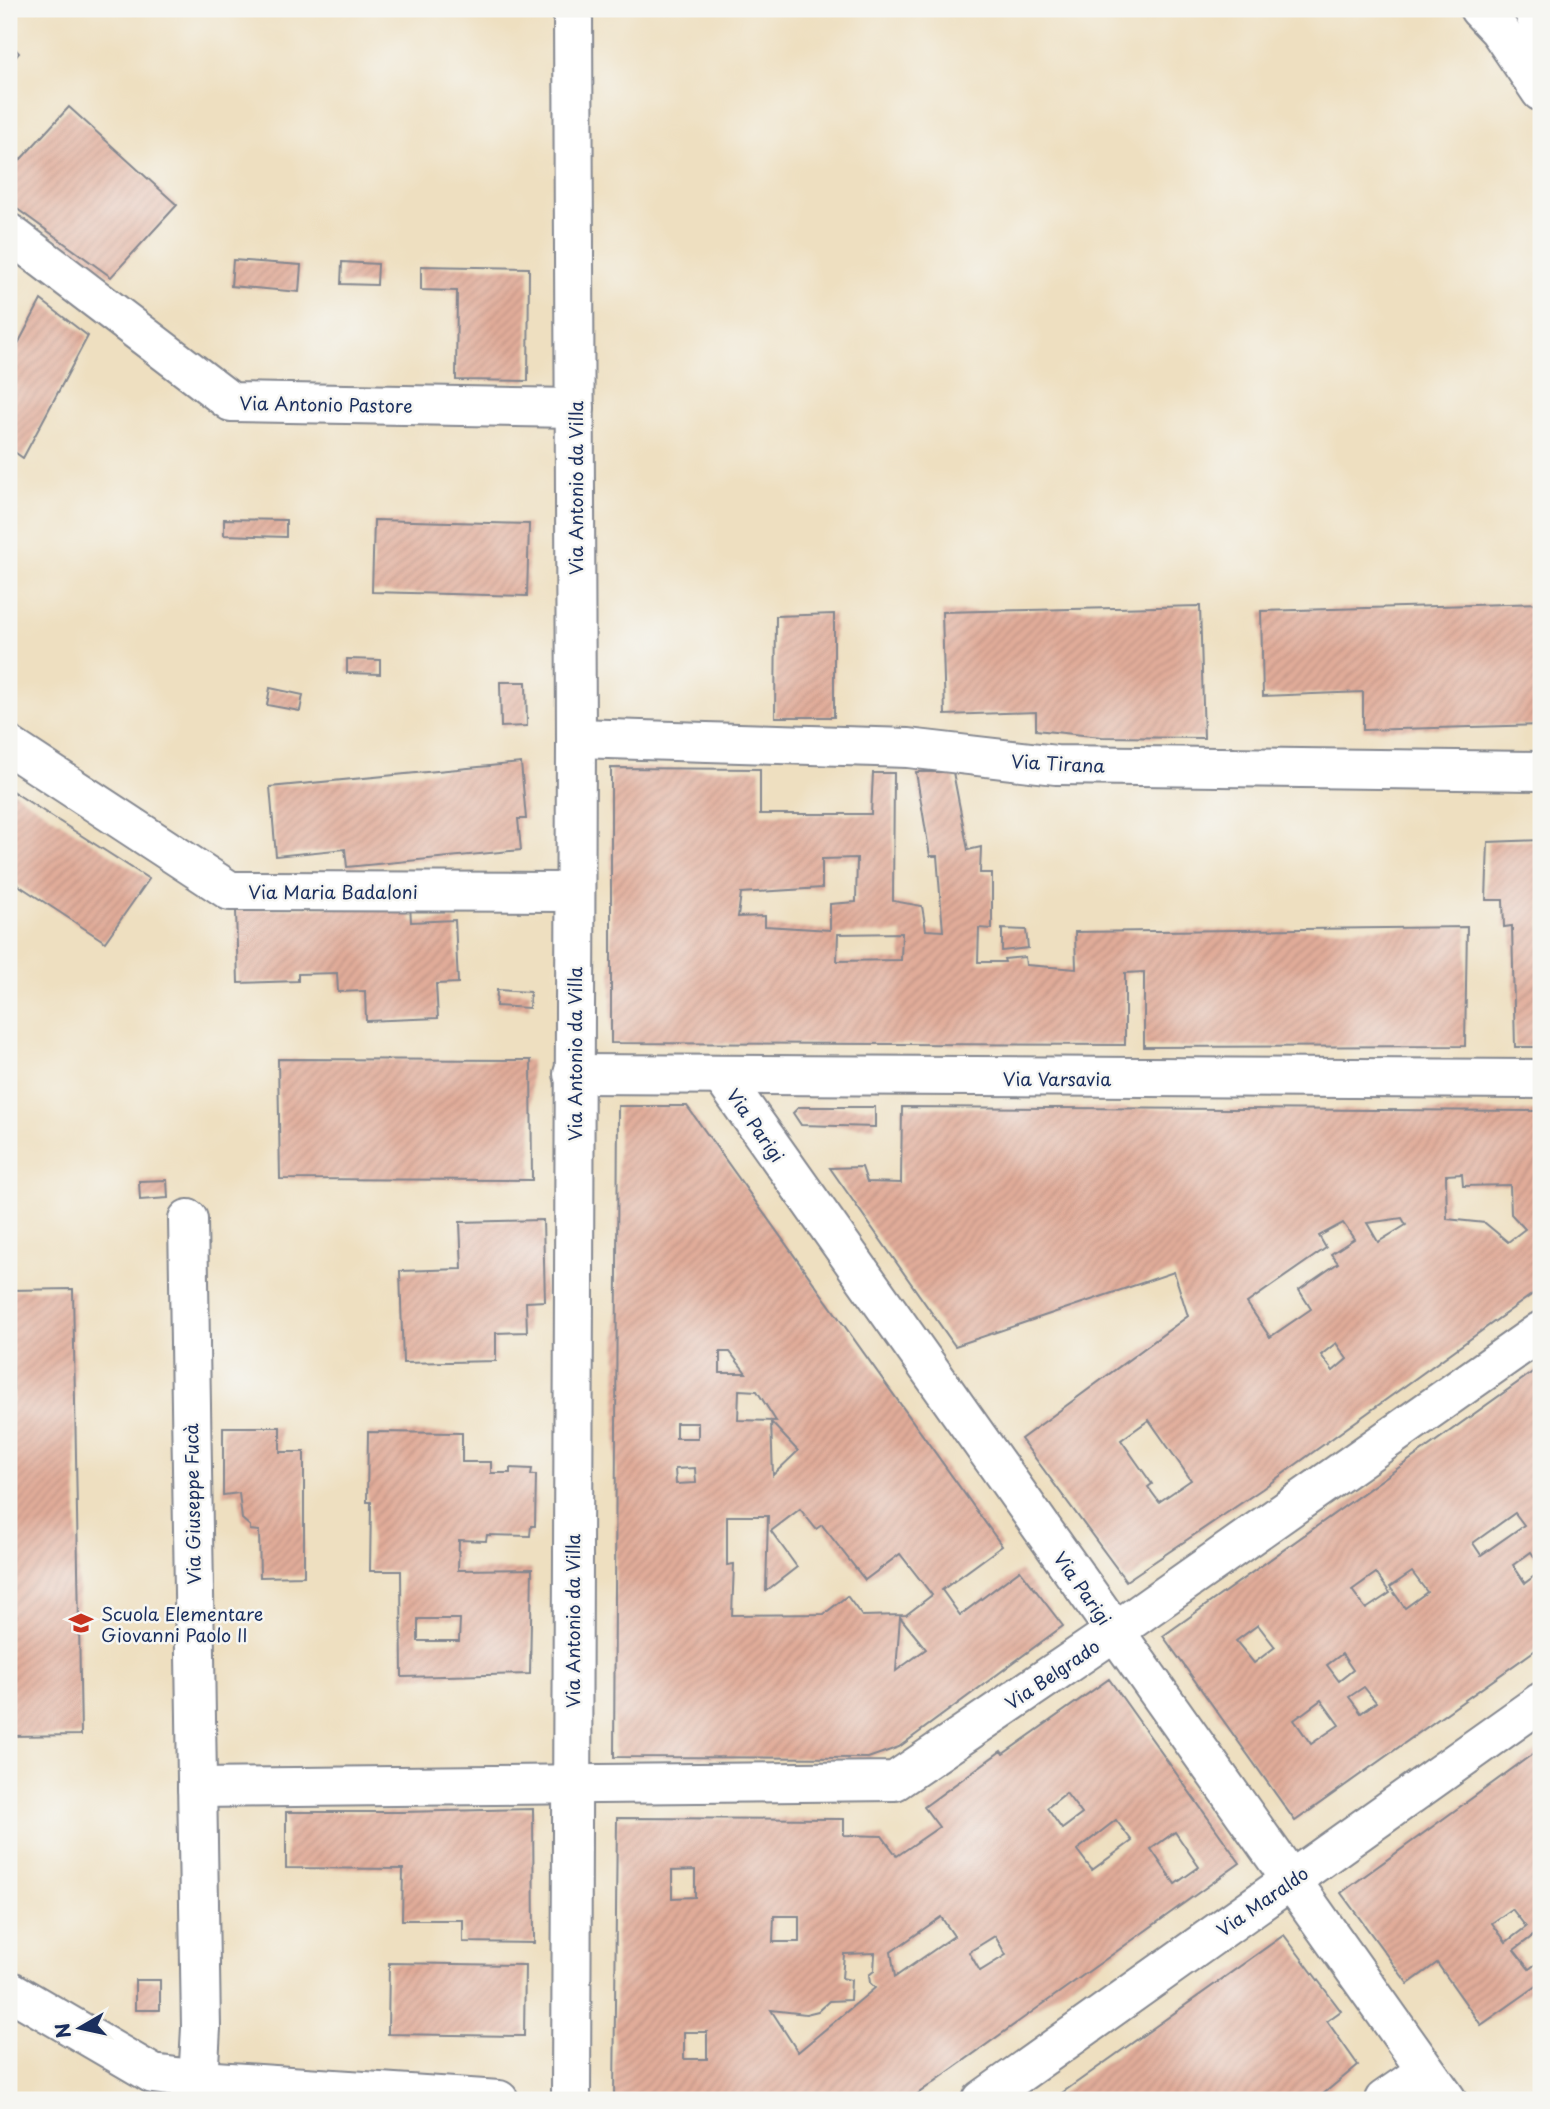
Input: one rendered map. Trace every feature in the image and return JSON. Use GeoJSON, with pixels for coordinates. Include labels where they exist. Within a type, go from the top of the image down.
{"type":"FeatureCollection","features":[{"type":"Feature","properties":{"kind":"street","name":"Via Antonio da Villa"},"geometry":{"type":"LineString","coordinates":[[571,2100],[576,738],[573,9]]}},
{"type":"Feature","properties":{"kind":"street"},"geometry":{"type":"LineString","coordinates":[[1479,9],[1499,30],[1541,92]]}},
{"type":"Feature","properties":{"kind":"street"},"geometry":{"type":"LineString","coordinates":[[1533,9],[1541,32]]}},
{"type":"Feature","properties":{"kind":"street","name":"Via Antonio Pastore"},"geometry":{"type":"LineString","coordinates":[[9,233],[230,402],[575,408]]}},
{"type":"Feature","properties":{"kind":"street","name":"Via Tirana"},"geometry":{"type":"LineString","coordinates":[[576,738],[908,748],[1056,765],[1541,771]]}},
{"type":"Feature","properties":{"kind":"street","name":"Via Maria Badaloni"},"geometry":{"type":"LineString","coordinates":[[9,746],[230,891],[575,892]]}},
{"type":"Feature","properties":{"kind":"street","name":"Via Varsavia"},"geometry":{"type":"LineString","coordinates":[[573,1074],[1541,1079]]}},
{"type":"Feature","properties":{"kind":"street","name":"Via Parigi"},"geometry":{"type":"LineString","coordinates":[[721,1076],[1437,2086]]}},
{"type":"Feature","properties":{"kind":"street","name":"Via Giuseppe Fucà"},"geometry":{"type":"LineString","coordinates":[[188,1219],[199,2090]]}},
{"type":"Feature","properties":{"kind":"street","name":"Via Belgrado"},"geometry":{"type":"LineString","coordinates":[[572,1785],[895,1781],[1114,1632],[1541,1331]]}},
{"type":"Feature","properties":{"kind":"street","name":"Via Maraldo"},"geometry":{"type":"LineString","coordinates":[[982,2100],[1541,1702]]}},
{"type":"Feature","properties":{"kind":"street"},"geometry":{"type":"LineString","coordinates":[[197,1788],[572,1785]]}},
{"type":"Feature","properties":{"kind":"street"},"geometry":{"type":"LineString","coordinates":[[9,1990],[153,2074],[199,2090],[499,2100]]}},
{"type":"Feature","properties":{"kind":"street"},"geometry":{"type":"LineString","coordinates":[[1384,2100],[1437,2086]]}},
{"type":"Feature","properties":{"kind":"building"},"geometry":{"type":"Polygon","coordinates":[[[9,42],[19,53],[9,65],[9,42]]]}},
{"type":"Feature","properties":{"kind":"building"},"geometry":{"type":"Polygon","coordinates":[[[69,107],[177,205],[111,277],[9,203],[9,172],[69,107]]]}},
{"type":"Feature","properties":{"kind":"building"},"geometry":{"type":"Polygon","coordinates":[[[233,260],[301,265],[299,292],[231,286],[233,260]]]}},
{"type":"Feature","properties":{"kind":"building"},"geometry":{"type":"Polygon","coordinates":[[[342,262],[378,264],[377,285],[341,284],[342,262]]]}},
{"type":"Feature","properties":{"kind":"building"},"geometry":{"type":"Polygon","coordinates":[[[421,266],[529,268],[528,381],[456,380],[457,291],[421,290],[421,266]]]}},
{"type":"Feature","properties":{"kind":"building"},"geometry":{"type":"Polygon","coordinates":[[[41,300],[88,336],[23,458],[9,448],[9,361],[41,300]]]}},
{"type":"Feature","properties":{"kind":"building"},"geometry":{"type":"Polygon","coordinates":[[[224,519],[286,520],[286,537],[224,535],[224,519]]]}},
{"type":"Feature","properties":{"kind":"building"},"geometry":{"type":"Polygon","coordinates":[[[374,520],[529,524],[527,596],[372,592],[374,520]]]}},
{"type":"Feature","properties":{"kind":"building"},"geometry":{"type":"Polygon","coordinates":[[[1541,603],[1541,725],[1363,730],[1363,692],[1263,696],[1261,611],[1541,603]]]}},
{"type":"Feature","properties":{"kind":"building"},"geometry":{"type":"Polygon","coordinates":[[[1200,606],[1204,738],[1102,737],[1036,730],[1036,712],[945,715],[942,612],[1200,606]]]}},
{"type":"Feature","properties":{"kind":"building"},"geometry":{"type":"Polygon","coordinates":[[[834,614],[834,717],[775,717],[776,616],[834,614]]]}},
{"type":"Feature","properties":{"kind":"building"},"geometry":{"type":"Polygon","coordinates":[[[347,659],[380,660],[380,674],[347,673],[347,659]]]}},
{"type":"Feature","properties":{"kind":"building"},"geometry":{"type":"Polygon","coordinates":[[[500,682],[526,682],[527,726],[501,727],[500,682]]]}},
{"type":"Feature","properties":{"kind":"building"},"geometry":{"type":"Polygon","coordinates":[[[270,688],[303,695],[300,711],[267,705],[270,688]]]}},
{"type":"Feature","properties":{"kind":"building"},"geometry":{"type":"Polygon","coordinates":[[[521,763],[526,819],[518,819],[521,850],[347,867],[345,849],[276,856],[270,787],[521,763]]]}},
{"type":"Feature","properties":{"kind":"building"},"geometry":{"type":"Polygon","coordinates":[[[611,768],[760,769],[760,814],[871,814],[873,773],[894,773],[893,901],[922,906],[926,930],[943,931],[937,856],[930,856],[916,772],[953,772],[968,850],[981,847],[980,873],[992,873],[992,929],[979,928],[978,962],[1005,962],[1004,959],[1025,957],[1026,965],[1076,969],[1075,932],[1467,927],[1465,1046],[1144,1047],[1144,972],[1125,973],[1125,1045],[611,1043],[611,768]],[[857,858],[822,859],[822,888],[741,893],[738,917],[765,916],[765,926],[830,930],[830,904],[856,902],[857,858]],[[902,933],[838,934],[837,961],[901,960],[902,933]]]}},
{"type":"Feature","properties":{"kind":"building"},"geometry":{"type":"Polygon","coordinates":[[[9,789],[149,879],[105,942],[9,879],[9,789]]]}},
{"type":"Feature","properties":{"kind":"building"},"geometry":{"type":"Polygon","coordinates":[[[1541,840],[1541,1047],[1515,1047],[1512,926],[1504,927],[1503,900],[1486,900],[1488,842],[1541,840]]]}},
{"type":"Feature","properties":{"kind":"building"},"geometry":{"type":"Polygon","coordinates":[[[410,904],[411,922],[455,920],[458,983],[436,984],[438,1018],[366,1021],[365,991],[338,992],[337,973],[298,974],[298,981],[238,983],[236,910],[410,904]]]}},
{"type":"Feature","properties":{"kind":"building"},"geometry":{"type":"Polygon","coordinates":[[[1002,929],[1026,930],[1028,948],[1002,951],[1002,929]]]}},
{"type":"Feature","properties":{"kind":"building"},"geometry":{"type":"Polygon","coordinates":[[[497,990],[530,992],[529,1008],[496,1006],[497,990]]]}},
{"type":"Feature","properties":{"kind":"building"},"geometry":{"type":"Polygon","coordinates":[[[278,1059],[531,1060],[532,1180],[280,1179],[278,1059]]]}},
{"type":"Feature","properties":{"kind":"building"},"geometry":{"type":"Polygon","coordinates":[[[618,1106],[687,1106],[1002,1546],[942,1590],[960,1615],[1020,1570],[1063,1626],[899,1747],[868,1758],[614,1757],[618,1106]],[[720,1352],[720,1373],[746,1373],[730,1352],[720,1352]],[[739,1390],[738,1420],[776,1421],[757,1391],[739,1390]],[[771,1422],[773,1475],[798,1451],[771,1422]],[[676,1423],[676,1438],[698,1438],[698,1423],[676,1423]],[[695,1468],[675,1469],[676,1484],[696,1483],[695,1468]],[[800,1509],[771,1531],[797,1567],[766,1591],[768,1516],[727,1516],[727,1565],[734,1564],[732,1615],[824,1614],[847,1596],[862,1616],[906,1615],[932,1595],[900,1554],[865,1580],[822,1525],[816,1529],[800,1509]],[[900,1617],[896,1671],[926,1649],[900,1617]]]}},
{"type":"Feature","properties":{"kind":"building"},"geometry":{"type":"Polygon","coordinates":[[[799,1107],[875,1107],[875,1127],[801,1125],[793,1113],[799,1107]]]}},
{"type":"Feature","properties":{"kind":"building"},"geometry":{"type":"Polygon","coordinates":[[[902,1107],[1541,1111],[1541,1288],[1262,1489],[1126,1581],[1021,1439],[1188,1316],[1174,1272],[955,1346],[830,1168],[862,1167],[867,1182],[901,1183],[902,1107]],[[1462,1174],[1446,1175],[1447,1219],[1485,1223],[1508,1242],[1525,1229],[1511,1214],[1510,1185],[1463,1186],[1462,1174]],[[1402,1218],[1367,1223],[1378,1242],[1406,1225],[1402,1218]],[[1343,1223],[1319,1236],[1326,1248],[1247,1303],[1270,1337],[1311,1309],[1299,1290],[1338,1263],[1331,1254],[1354,1239],[1343,1223]],[[1336,1343],[1321,1355],[1333,1371],[1347,1359],[1336,1343]],[[1149,1420],[1121,1440],[1152,1484],[1148,1487],[1159,1502],[1191,1480],[1149,1420]]]}},
{"type":"Feature","properties":{"kind":"building"},"geometry":{"type":"Polygon","coordinates":[[[167,1180],[168,1198],[140,1200],[139,1181],[167,1180]]]}},
{"type":"Feature","properties":{"kind":"building"},"geometry":{"type":"Polygon","coordinates":[[[543,1220],[545,1301],[526,1302],[527,1332],[496,1333],[496,1361],[403,1363],[400,1271],[462,1269],[460,1222],[543,1220]]]}},
{"type":"Feature","properties":{"kind":"building"},"geometry":{"type":"Polygon","coordinates":[[[73,1289],[81,1735],[9,1736],[9,1403],[13,1403],[9,1290],[73,1289]]]}},
{"type":"Feature","properties":{"kind":"building"},"geometry":{"type":"Polygon","coordinates":[[[1541,1366],[1541,1567],[1531,1552],[1513,1565],[1525,1583],[1541,1571],[1541,1646],[1295,1821],[1163,1636],[1541,1366]],[[1515,1513],[1473,1543],[1481,1555],[1524,1525],[1515,1513]],[[1412,1572],[1390,1587],[1405,1608],[1427,1592],[1412,1572]],[[1376,1573],[1352,1590],[1366,1609],[1390,1593],[1376,1573]],[[1258,1625],[1236,1641],[1254,1663],[1275,1647],[1258,1625]],[[1342,1654],[1327,1665],[1339,1681],[1353,1670],[1342,1654]],[[1364,1687],[1349,1697],[1361,1713],[1376,1702],[1364,1687]],[[1321,1700],[1294,1720],[1311,1744],[1339,1725],[1321,1700]]]}},
{"type":"Feature","properties":{"kind":"building"},"geometry":{"type":"Polygon","coordinates":[[[223,1427],[280,1427],[280,1452],[304,1452],[304,1576],[260,1577],[259,1531],[250,1530],[250,1526],[242,1519],[239,1493],[223,1495],[223,1427]]]}},
{"type":"Feature","properties":{"kind":"building"},"geometry":{"type":"Polygon","coordinates":[[[368,1432],[462,1433],[462,1462],[491,1462],[491,1473],[510,1473],[510,1468],[532,1469],[531,1475],[536,1475],[535,1526],[531,1526],[530,1536],[487,1535],[486,1541],[459,1540],[458,1570],[532,1569],[530,1674],[402,1677],[401,1571],[370,1571],[371,1502],[367,1502],[368,1432]],[[418,1619],[418,1641],[459,1641],[460,1619],[418,1619]]]}},
{"type":"Feature","properties":{"kind":"building"},"geometry":{"type":"Polygon","coordinates":[[[1109,1679],[1240,1863],[909,2100],[614,2100],[617,1818],[844,1819],[844,1835],[882,1836],[897,1856],[939,1827],[924,1807],[1001,1751],[1003,1754],[1109,1679]],[[1066,1793],[1047,1808],[1062,1829],[1082,1814],[1066,1793]],[[1116,1820],[1077,1850],[1092,1870],[1132,1841],[1116,1820]],[[1175,1832],[1151,1849],[1175,1884],[1199,1867],[1175,1832]],[[695,1870],[672,1871],[672,1898],[695,1897],[695,1870]],[[774,1916],[773,1942],[799,1942],[799,1916],[774,1916]],[[941,1917],[891,1952],[895,1977],[954,1936],[941,1917]],[[995,1936],[969,1952],[980,1971],[1006,1955],[995,1936]],[[875,1953],[844,1954],[842,1978],[851,1980],[850,2000],[829,2001],[818,2011],[806,2014],[771,2010],[798,2052],[875,1988],[870,1983],[869,1975],[874,1971],[875,1953]],[[684,2032],[684,2059],[707,2059],[707,2032],[684,2032]]]}},
{"type":"Feature","properties":{"kind":"building"},"geometry":{"type":"Polygon","coordinates":[[[1541,1748],[1541,1947],[1533,1936],[1514,1950],[1529,1969],[1541,1960],[1541,1983],[1481,2025],[1437,1963],[1408,1984],[1341,1893],[1541,1748]],[[1512,1909],[1492,1923],[1506,1942],[1526,1927],[1512,1909]]]}},
{"type":"Feature","properties":{"kind":"building"},"geometry":{"type":"Polygon","coordinates":[[[533,1809],[534,1943],[463,1942],[463,1920],[402,1920],[403,1869],[286,1868],[286,1812],[533,1809]]]}},
{"type":"Feature","properties":{"kind":"building"},"geometry":{"type":"Polygon","coordinates":[[[1284,1935],[1341,2011],[1327,2021],[1358,2065],[1316,2100],[1052,2100],[1284,1935]]]}},
{"type":"Feature","properties":{"kind":"building"},"geometry":{"type":"Polygon","coordinates":[[[389,1963],[525,1965],[524,2036],[388,2034],[389,1963]]]}},
{"type":"Feature","properties":{"kind":"building"},"geometry":{"type":"Polygon","coordinates":[[[135,1980],[160,1980],[160,2010],[135,2010],[135,1980]]]}},
{"type":"Feature","properties":{"kind":"place","name":"Scuola Elementare Giovanni Paolo II"},"geometry":{"type":"Point","coordinates":[81,1623]}}]}
